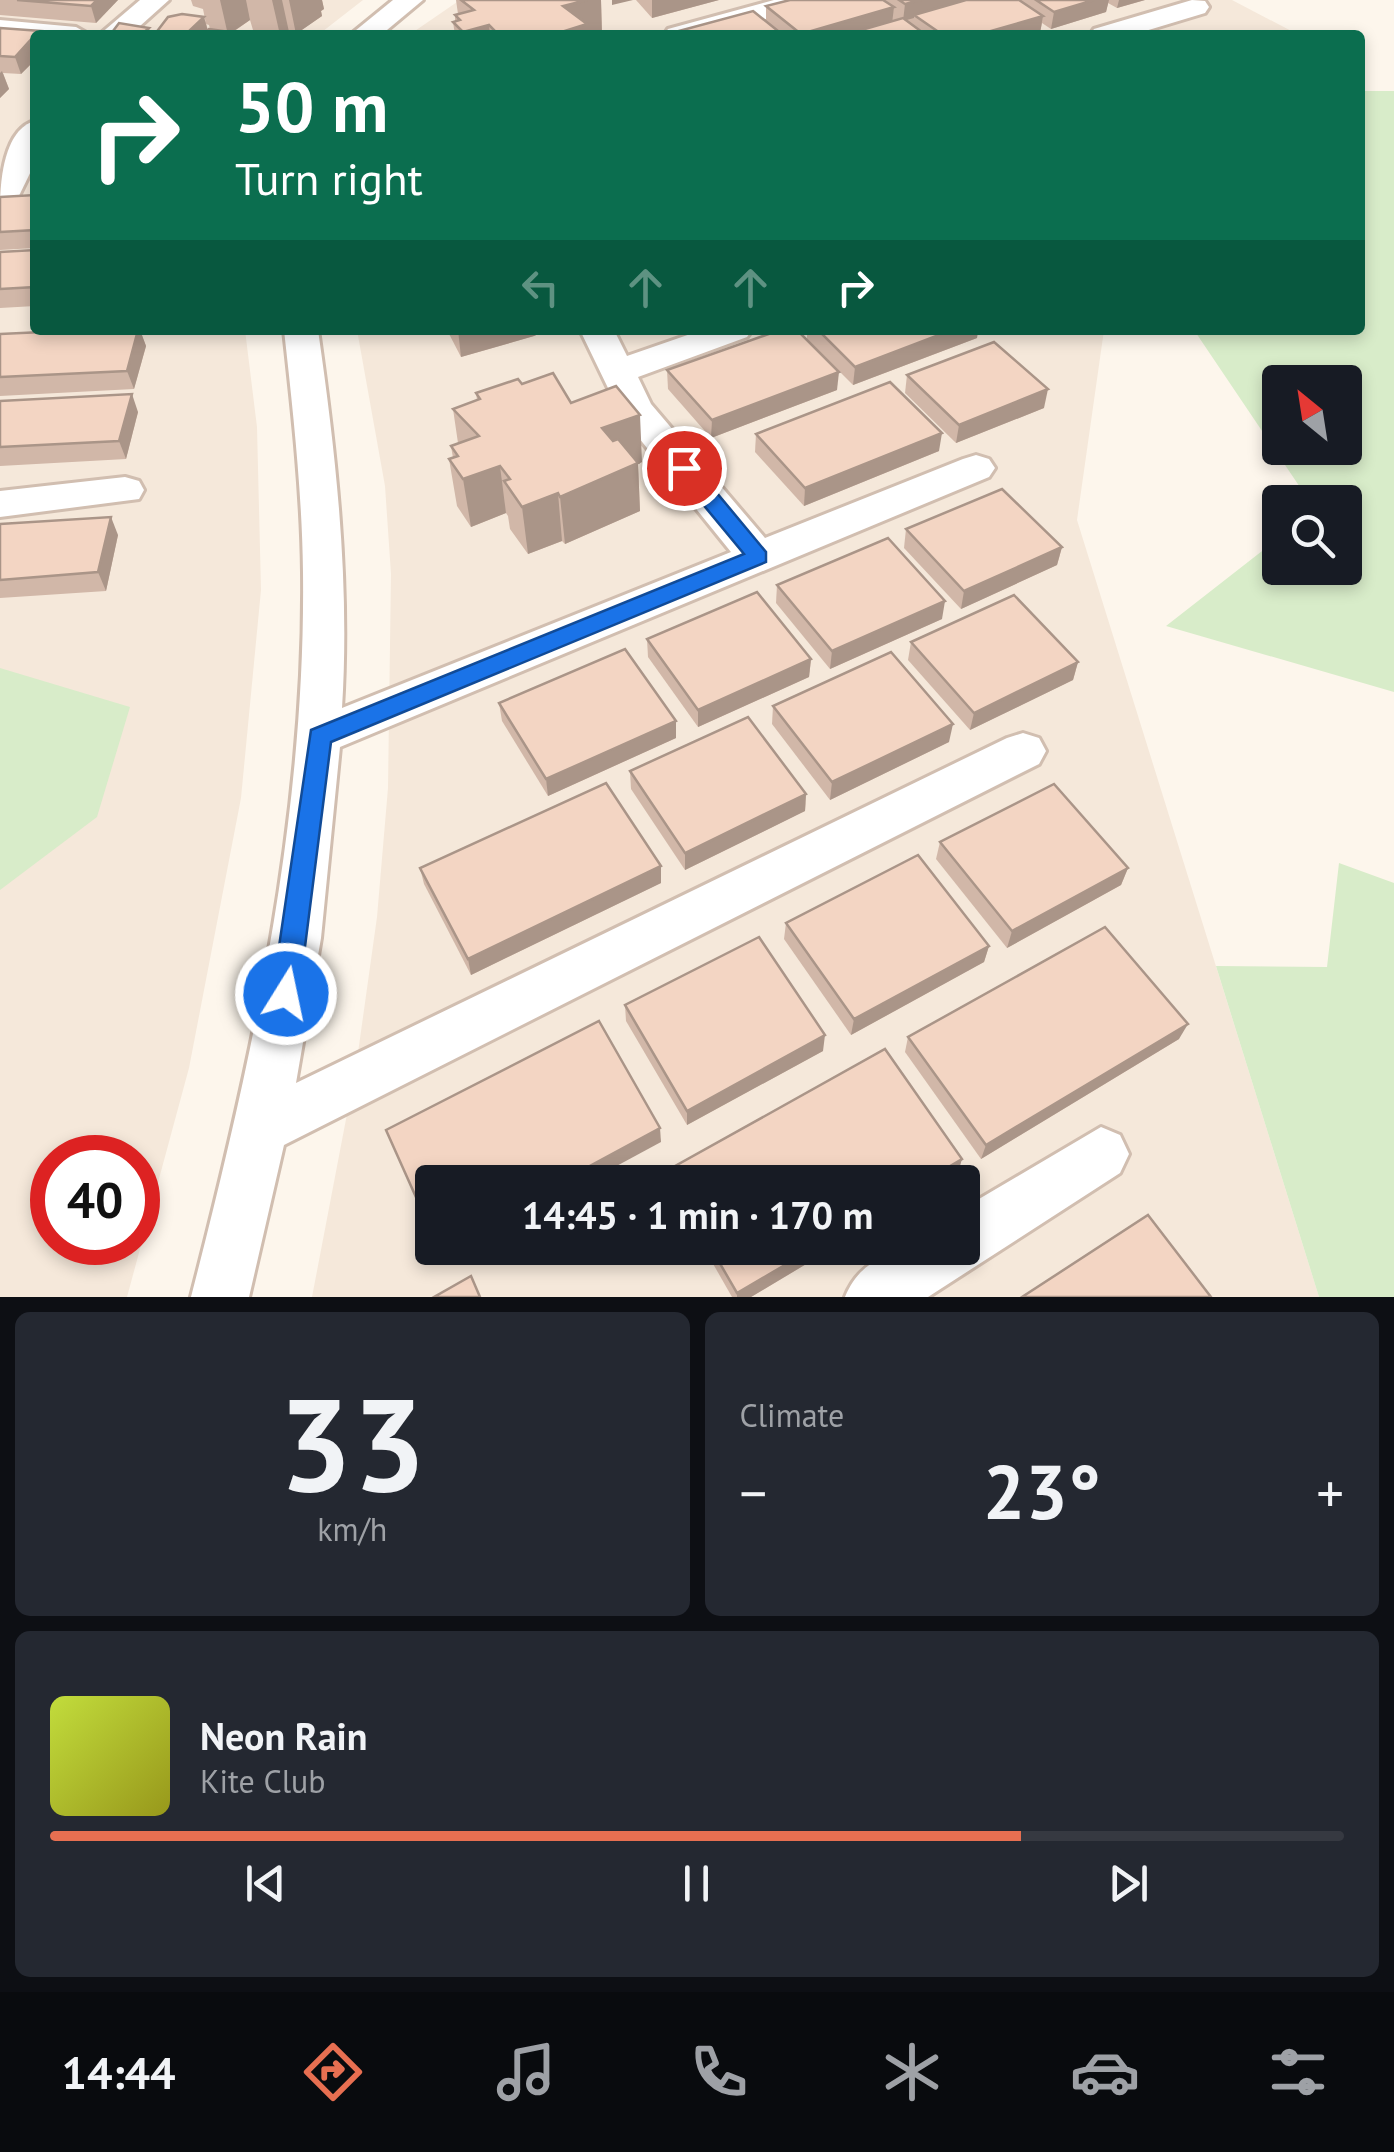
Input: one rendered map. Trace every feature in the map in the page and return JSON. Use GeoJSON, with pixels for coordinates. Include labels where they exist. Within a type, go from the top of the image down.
{"type":"FeatureCollection","features":[{"type":"Feature","properties":{"kind":"street"},"geometry":{"type":"LineString","coordinates":[[119,30],[156,0]]}},
{"type":"Feature","properties":{"kind":"street"},"geometry":{"type":"LineString","coordinates":[[371,30],[410,0]]}},
{"type":"Feature","properties":{"kind":"street"},"geometry":{"type":"LineString","coordinates":[[696,30],[803,0]]}},
{"type":"Feature","properties":{"kind":"street"},"geometry":{"type":"LineString","coordinates":[[1120,30],[1196,7]]}},
{"type":"Feature","properties":{"kind":"street"},"geometry":{"type":"LineString","coordinates":[[0,28],[30,31]]}},
{"type":"Feature","properties":{"kind":"street"},"geometry":{"type":"LineString","coordinates":[[13,198],[30,145]]}},
{"type":"Feature","properties":{"kind":"street"},"geometry":{"type":"LineString","coordinates":[[220,1297],[259,1129],[299,920],[320,736],[326,582],[323,495],[302,335]]}},
{"type":"Feature","properties":{"kind":"street"},"geometry":{"type":"LineString","coordinates":[[600,335],[636,408],[758,557]]}},
{"type":"Feature","properties":{"kind":"street"},"geometry":{"type":"LineString","coordinates":[[618,372],[721,335]]}},
{"type":"Feature","properties":{"kind":"street"},"geometry":{"type":"LineString","coordinates":[[320,736],[976,468]]}},
{"type":"Feature","properties":{"kind":"street"},"geometry":{"type":"LineString","coordinates":[[0,504],[125,490]]}},
{"type":"Feature","properties":{"kind":"street"},"geometry":{"type":"LineString","coordinates":[[259,1129],[1023,751]]}},
{"type":"Feature","properties":{"kind":"street"},"geometry":{"type":"LineString","coordinates":[[980,1231],[1101,1154]]}},
{"type":"Feature","properties":{"kind":"street"},"geometry":{"type":"LineString","coordinates":[[874,1297],[926,1265]]}},
{"type":"Feature","properties":{"kind":"shaded area"},"geometry":{"type":"Polygon","coordinates":[[[0,0],[363,0],[324,30],[30,30],[30,335],[246,335],[257,427],[261,590],[241,798],[189,1068],[160,1175],[160,1135],[30,1135],[30,1265],[136,1265],[127,1297],[0,1297],[0,0]]]}},
{"type":"Feature","properties":{"kind":"shaded area"},"geometry":{"type":"Polygon","coordinates":[[[460,0],[1232,0],[1289,30],[416,30],[460,0]]]}},
{"type":"Feature","properties":{"kind":"shaded area"},"geometry":{"type":"Polygon","coordinates":[[[358,335],[1103,335],[1077,520],[1319,1297],[312,1297],[356,1067],[377,917],[388,788],[391,574],[385,486],[358,335]]]}},
{"type":"Feature","properties":{"kind":"green space"},"geometry":{"type":"Polygon","coordinates":[[[1365,91],[1394,91],[1394,692],[1166,626],[1262,551],[1262,585],[1362,585],[1362,485],[1299,485],[1285,465],[1362,465],[1362,365],[1262,365],[1262,431],[1197,335],[1365,335],[1365,91]]]}},
{"type":"Feature","properties":{"kind":"green space"},"geometry":{"type":"Polygon","coordinates":[[[0,668],[130,707],[97,817],[0,890],[0,668]]]}},
{"type":"Feature","properties":{"kind":"green space"},"geometry":{"type":"Polygon","coordinates":[[[1339,863],[1394,883],[1394,1297],[1319,1297],[1216,966],[1327,967],[1339,863]]]}},
{"type":"Feature","properties":{"kind":"building"},"geometry":{"type":"Polygon","coordinates":[[[17,0],[97,0],[91,6],[17,0]]]}},
{"type":"Feature","properties":{"kind":"building"},"geometry":{"type":"Polygon","coordinates":[[[461,0],[587,0],[563,6],[587,24],[568,30],[494,30],[489,25],[461,30],[453,22],[460,20],[455,15],[474,10],[461,0]]]}},
{"type":"Feature","properties":{"kind":"building"},"geometry":{"type":"Polygon","coordinates":[[[790,0],[883,0],[894,7],[815,30],[796,30],[766,6],[790,0]]]}},
{"type":"Feature","properties":{"kind":"building"},"geometry":{"type":"Polygon","coordinates":[[[966,0],[1019,0],[1043,16],[994,30],[936,30],[914,15],[966,0]]]}},
{"type":"Feature","properties":{"kind":"building"},"geometry":{"type":"Polygon","coordinates":[[[1036,0],[1094,0],[1054,12],[1036,0]]]}},
{"type":"Feature","properties":{"kind":"building"},"geometry":{"type":"Polygon","coordinates":[[[753,11],[777,30],[683,30],[753,11]]]}},
{"type":"Feature","properties":{"kind":"building"},"geometry":{"type":"Polygon","coordinates":[[[168,17],[204,17],[190,30],[158,30],[168,17]]]}},
{"type":"Feature","properties":{"kind":"building"},"geometry":{"type":"Polygon","coordinates":[[[903,18],[919,30],[861,30],[903,18]]]}},
{"type":"Feature","properties":{"kind":"building"},"geometry":{"type":"Polygon","coordinates":[[[119,23],[149,28],[147,30],[114,30],[119,23]]]}},
{"type":"Feature","properties":{"kind":"building"},"geometry":{"type":"Polygon","coordinates":[[[0,28],[30,30],[30,40],[15,57],[0,56],[0,28]]]}},
{"type":"Feature","properties":{"kind":"building"},"geometry":{"type":"Polygon","coordinates":[[[30,195],[30,230],[0,232],[0,197],[30,195]]]}},
{"type":"Feature","properties":{"kind":"building"},"geometry":{"type":"Polygon","coordinates":[[[30,250],[30,287],[0,289],[0,252],[30,250]]]}},
{"type":"Feature","properties":{"kind":"building"},"geometry":{"type":"Polygon","coordinates":[[[0,334],[137,335],[127,371],[0,377],[0,334]]]}},
{"type":"Feature","properties":{"kind":"building"},"geometry":{"type":"Polygon","coordinates":[[[766,335],[802,335],[839,372],[712,420],[667,370],[766,335]]]}},
{"type":"Feature","properties":{"kind":"building"},"geometry":{"type":"Polygon","coordinates":[[[823,335],[939,335],[855,367],[823,335]]]}},
{"type":"Feature","properties":{"kind":"building"},"geometry":{"type":"Polygon","coordinates":[[[994,342],[1048,389],[959,425],[907,375],[994,342]]]}},
{"type":"Feature","properties":{"kind":"building"},"geometry":{"type":"Polygon","coordinates":[[[553,373],[571,403],[616,386],[640,415],[602,428],[613,441],[618,439],[638,463],[560,497],[558,493],[522,507],[504,481],[510,479],[500,466],[463,479],[449,459],[458,456],[451,446],[479,436],[453,409],[480,399],[476,393],[553,373]]]}},
{"type":"Feature","properties":{"kind":"building"},"geometry":{"type":"Polygon","coordinates":[[[890,382],[942,433],[805,488],[756,434],[890,382]]]}},
{"type":"Feature","properties":{"kind":"building"},"geometry":{"type":"Polygon","coordinates":[[[132,394],[119,441],[0,447],[0,401],[132,394]]]}},
{"type":"Feature","properties":{"kind":"building"},"geometry":{"type":"Polygon","coordinates":[[[1002,489],[1062,547],[964,591],[906,529],[1002,489]]]}},
{"type":"Feature","properties":{"kind":"building"},"geometry":{"type":"Polygon","coordinates":[[[111,517],[98,572],[0,580],[0,524],[111,517]]]}},
{"type":"Feature","properties":{"kind":"building"},"geometry":{"type":"Polygon","coordinates":[[[888,538],[945,601],[832,651],[777,585],[888,538]]]}},
{"type":"Feature","properties":{"kind":"building"},"geometry":{"type":"Polygon","coordinates":[[[757,592],[811,659],[698,710],[647,639],[757,592]]]}},
{"type":"Feature","properties":{"kind":"building"},"geometry":{"type":"Polygon","coordinates":[[[1014,595],[1078,662],[974,713],[911,642],[1014,595]]]}},
{"type":"Feature","properties":{"kind":"building"},"geometry":{"type":"Polygon","coordinates":[[[625,649],[676,721],[546,779],[499,703],[625,649]]]}},
{"type":"Feature","properties":{"kind":"building"},"geometry":{"type":"Polygon","coordinates":[[[891,652],[953,724],[832,782],[773,706],[891,652]]]}},
{"type":"Feature","properties":{"kind":"building"},"geometry":{"type":"Polygon","coordinates":[[[748,717],[806,794],[685,853],[630,771],[748,717]]]}},
{"type":"Feature","properties":{"kind":"building"},"geometry":{"type":"Polygon","coordinates":[[[606,783],[661,866],[468,959],[420,868],[606,783]]]}},
{"type":"Feature","properties":{"kind":"building"},"geometry":{"type":"Polygon","coordinates":[[[1054,784],[1128,868],[1012,931],[940,842],[1054,784]]]}},
{"type":"Feature","properties":{"kind":"building"},"geometry":{"type":"Polygon","coordinates":[[[918,855],[989,946],[854,1019],[786,923],[918,855]]]}},
{"type":"Feature","properties":{"kind":"building"},"geometry":{"type":"Polygon","coordinates":[[[1105,927],[1188,1024],[986,1145],[908,1037],[1105,927]]]}},
{"type":"Feature","properties":{"kind":"building"},"geometry":{"type":"Polygon","coordinates":[[[759,937],[825,1035],[687,1111],[625,1005],[759,937]]]}},
{"type":"Feature","properties":{"kind":"building"},"geometry":{"type":"Polygon","coordinates":[[[599,1021],[660,1128],[591,1165],[415,1165],[415,1195],[386,1130],[599,1021]]]}},
{"type":"Feature","properties":{"kind":"building"},"geometry":{"type":"Polygon","coordinates":[[[885,1049],[962,1159],[952,1165],[677,1165],[885,1049]]]}},
{"type":"Feature","properties":{"kind":"building"},"geometry":{"type":"Polygon","coordinates":[[[1148,1215],[1211,1297],[1022,1297],[1148,1215]]]}},
{"type":"Feature","properties":{"kind":"building"},"geometry":{"type":"Polygon","coordinates":[[[721,1265],[785,1265],[737,1293],[721,1265]]]}},
{"type":"Feature","properties":{"kind":"building"},"geometry":{"type":"Polygon","coordinates":[[[471,1276],[480,1297],[434,1297],[471,1276]]]}},
{"type":"Feature","properties":{"kind":"route"},"geometry":{"type":"LineString","coordinates":[[286,994],[299,920],[320,736],[758,557],[684,468]]}}]}
